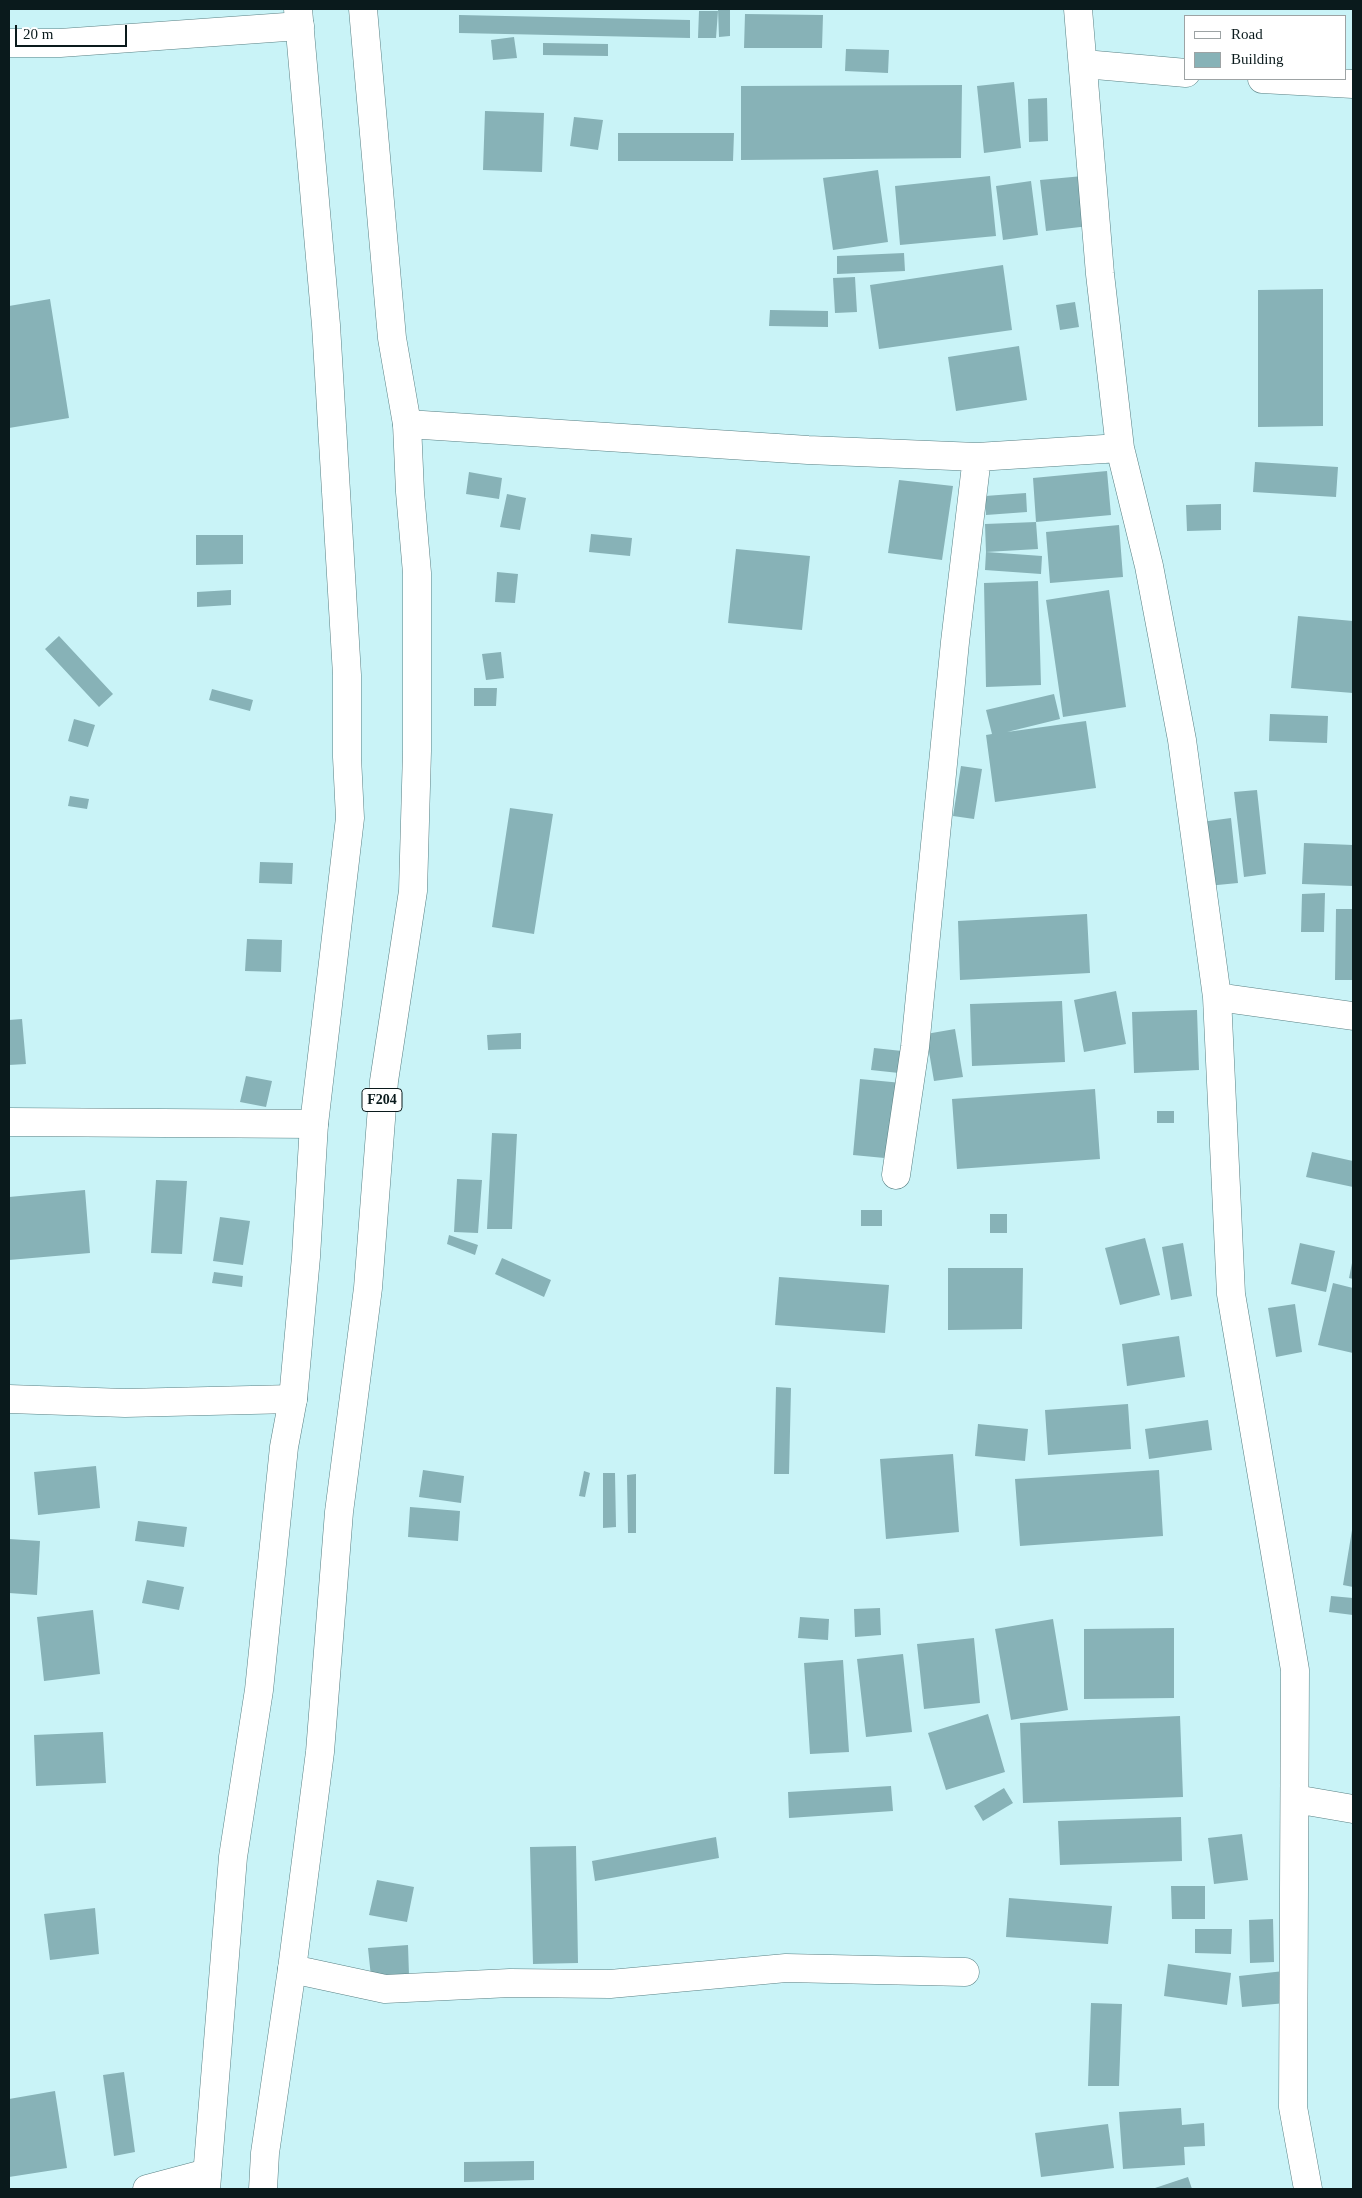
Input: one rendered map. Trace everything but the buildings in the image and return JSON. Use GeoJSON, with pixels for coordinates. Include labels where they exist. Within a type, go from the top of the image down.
{"type":"FeatureCollection","features":[{"type":"Feature","properties":{"kind":"street","name":"F204"},"geometry":{"type":"LineString","coordinates":[[263,2189],[265,2153],[292,1969],[320,1752],[339,1512],[368,1288],[384,1081],[413,891],[417,751],[418,573],[410,492],[407,424],[391,329],[363,9]]}},
{"type":"Feature","properties":{"kind":"street"},"geometry":{"type":"LineString","coordinates":[[1078,9],[1100,274],[1120,448],[1149,566],[1182,740],[1217,997],[1231,1294],[1295,1670],[1294,2107],[1308,2189]]}},
{"type":"Feature","properties":{"kind":"street"},"geometry":{"type":"LineString","coordinates":[[9,43],[60,42],[299,17],[326,325],[347,675],[347,757],[350,818],[314,1124],[306,1257],[293,1400],[284,1447],[259,1690],[233,1857],[206,2181],[147,2189]]}},
{"type":"Feature","properties":{"kind":"street"},"geometry":{"type":"LineString","coordinates":[[1084,64],[1184,73]]}},
{"type":"Feature","properties":{"kind":"street"},"geometry":{"type":"LineString","coordinates":[[1280,80],[1353,84]]}},
{"type":"Feature","properties":{"kind":"street"},"geometry":{"type":"LineString","coordinates":[[407,424],[808,450],[977,457],[1120,448]]}},
{"type":"Feature","properties":{"kind":"street"},"geometry":{"type":"LineString","coordinates":[[896,1175],[916,1047],[955,642],[977,457]]}},
{"type":"Feature","properties":{"kind":"street"},"geometry":{"type":"LineString","coordinates":[[1217,997],[1353,1016]]}},
{"type":"Feature","properties":{"kind":"street"},"geometry":{"type":"LineString","coordinates":[[9,1122],[314,1124]]}},
{"type":"Feature","properties":{"kind":"street"},"geometry":{"type":"LineString","coordinates":[[9,1399],[125,1403],[293,1400]]}},
{"type":"Feature","properties":{"kind":"street"},"geometry":{"type":"LineString","coordinates":[[1295,1799],[1353,1809]]}},
{"type":"Feature","properties":{"kind":"street"},"geometry":{"type":"LineString","coordinates":[[292,1969],[385,1989],[510,1983],[610,1984],[786,1968],[965,1972]]}}]}
